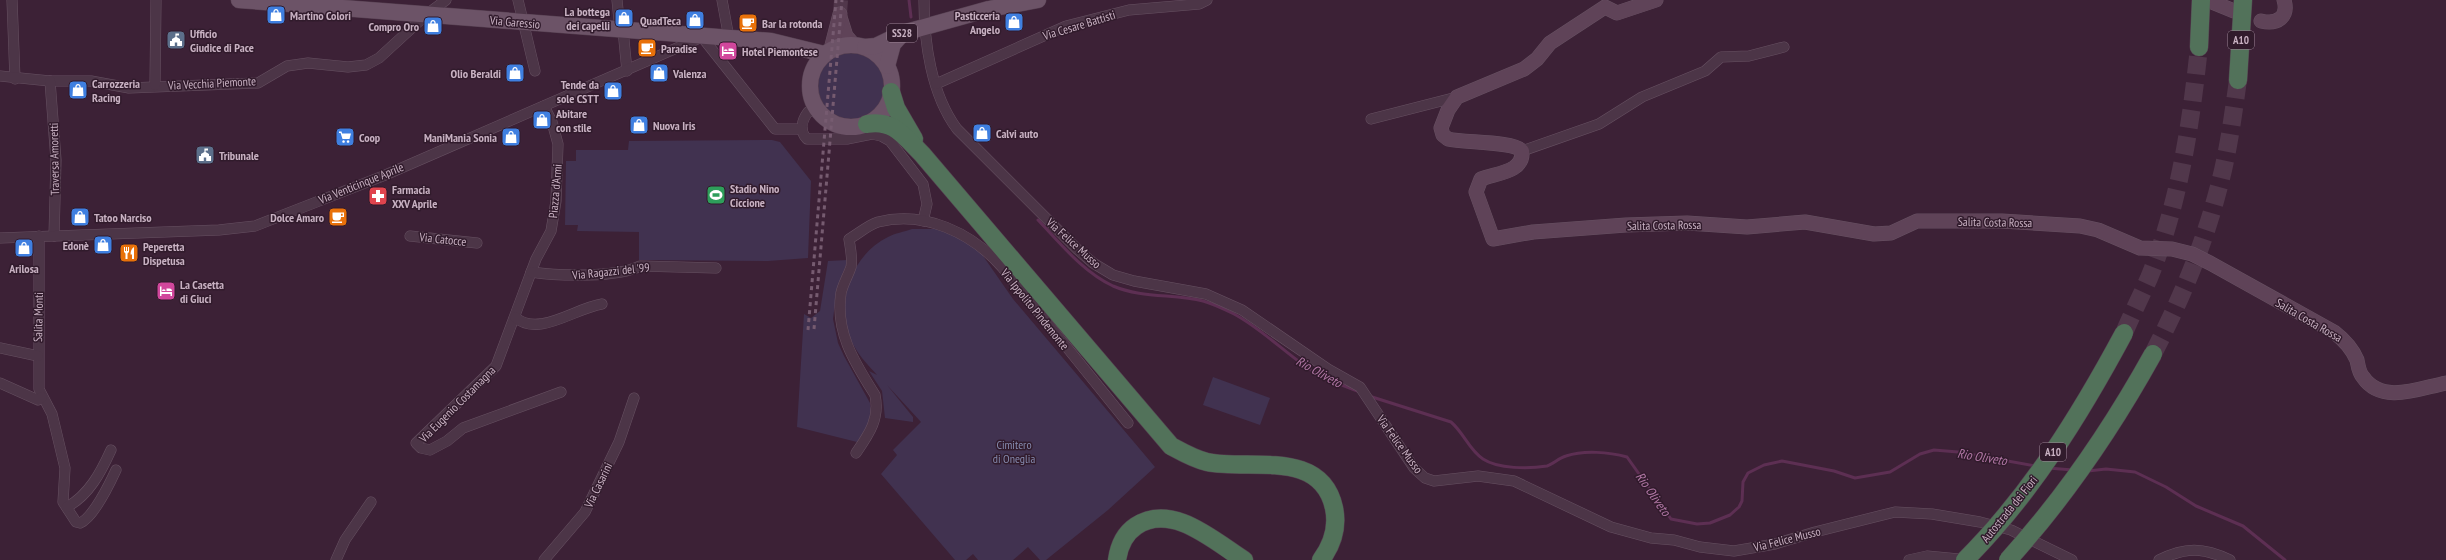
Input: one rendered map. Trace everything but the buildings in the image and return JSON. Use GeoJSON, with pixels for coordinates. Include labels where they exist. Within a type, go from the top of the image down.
{"type":"FeatureCollection","features":[{"type":"Feature","properties":{"kind":"highway"},"geometry":{"type":"LineString","coordinates":[[2199,47],[2206,1]]}},
{"type":"Feature","properties":{"kind":"highway","name":"A10"},"geometry":{"type":"LineString","coordinates":[[2238,80],[2239,6]]}},
{"type":"Feature","properties":{"kind":"highway"},"geometry":{"type":"LineString","coordinates":[[891,92],[896,108],[922,154]]}},
{"type":"Feature","properties":{"kind":"highway"},"geometry":{"type":"LineString","coordinates":[[866,124],[880,122],[891,126],[922,154],[1171,446],[1190,456],[1209,462],[1292,467],[1308,473],[1316,479],[1332,499],[1335,520],[1333,540],[1321,560]]}},
{"type":"Feature","properties":{"kind":"highway","name":"Autostrada dei Fiori"},"geometry":{"type":"LineString","coordinates":[[1965,560],[2005,516],[2058,446],[2099,380],[2124,333]]}},
{"type":"Feature","properties":{"kind":"highway"},"geometry":{"type":"LineString","coordinates":[[2008,560],[2078,475],[2118,415],[2154,354]]}},
{"type":"Feature","properties":{"kind":"highway"},"geometry":{"type":"LineString","coordinates":[[1117,560],[1122,543],[1129,531],[1144,522],[1159,518],[1186,523],[1244,560]]}},
{"type":"Feature","properties":{"kind":"main road","name":"Via Garessio"},"geometry":{"type":"LineString","coordinates":[[239,0],[702,37],[771,41],[828,52]]}},
{"type":"Feature","properties":{"kind":"main road","name":"SS28"},"geometry":{"type":"LineString","coordinates":[[859,46],[876,46],[903,33],[925,25],[1038,0]]}},
{"type":"Feature","properties":{"kind":"main road","name":"SS28"},"geometry":{"type":"LineString","coordinates":[[887,66],[893,44],[903,33]]}},
{"type":"Feature","properties":{"kind":"main road"},"geometry":{"type":"LineString","coordinates":[[791,45],[803,54],[811,75]]}},
{"type":"Feature","properties":{"kind":"main road"},"geometry":{"type":"LineString","coordinates":[[859,46],[878,55],[887,66],[892,84],[891,92],[887,106],[878,116],[866,124],[858,126],[839,125],[823,116],[817,109],[811,98],[809,87],[811,75],[828,52],[859,46]]}},
{"type":"Feature","properties":{"kind":"street"},"geometry":{"type":"LineString","coordinates":[[12,0],[15,79]]}},
{"type":"Feature","properties":{"kind":"street"},"geometry":{"type":"LineString","coordinates":[[155,85],[156,0]]}},
{"type":"Feature","properties":{"kind":"street","name":"Via Vecchia Piemonte"},"geometry":{"type":"LineString","coordinates":[[0,76],[15,79],[50,81],[92,81],[126,88],[155,85],[258,82],[287,66],[308,63],[348,67],[366,65],[379,58],[426,15],[446,0]]}},
{"type":"Feature","properties":{"kind":"street"},"geometry":{"type":"LineString","coordinates":[[518,0],[535,71]]}},
{"type":"Feature","properties":{"kind":"street"},"geometry":{"type":"LineString","coordinates":[[617,0],[627,71]]}},
{"type":"Feature","properties":{"kind":"street"},"geometry":{"type":"LineString","coordinates":[[722,0],[729,38]]}},
{"type":"Feature","properties":{"kind":"street","name":"Via Felice Musso"},"geometry":{"type":"LineString","coordinates":[[924,0],[925,25],[936,84],[946,113],[957,129],[1093,263],[1113,275],[1206,294],[1242,310],[1328,369],[1360,387],[1414,468],[1425,478],[1434,481],[1478,476],[1514,481],[1611,527],[1651,538],[1734,551],[1775,544],[1815,532],[1895,512],[1932,514],[1980,522],[2010,530],[2072,560]]}},
{"type":"Feature","properties":{"kind":"street","name":"Via Cesare Battisti"},"geometry":{"type":"LineString","coordinates":[[936,84],[1066,26],[1129,10],[1199,4],[1208,0]]}},
{"type":"Feature","properties":{"kind":"street"},"geometry":{"type":"LineString","coordinates":[[1371,119],[1457,97],[1524,69],[1537,59],[1550,43],[1603,3],[1617,13],[1656,0]]}},
{"type":"Feature","properties":{"kind":"street"},"geometry":{"type":"LineString","coordinates":[[2261,21],[2273,23],[2280,20],[2285,10],[2284,0]]}},
{"type":"Feature","properties":{"kind":"street"},"geometry":{"type":"LineString","coordinates":[[2206,1],[2239,6]]}},
{"type":"Feature","properties":{"kind":"street"},"geometry":{"type":"LineString","coordinates":[[828,52],[840,14],[846,36],[859,46]]}},
{"type":"Feature","properties":{"kind":"street"},"geometry":{"type":"LineString","coordinates":[[702,37],[775,129],[802,129]]}},
{"type":"Feature","properties":{"kind":"street","name":"Via Venticinque Aprile"},"geometry":{"type":"LineString","coordinates":[[2,237],[219,230],[255,226],[383,176],[627,71],[702,37]]}},
{"type":"Feature","properties":{"kind":"street"},"geometry":{"type":"LineString","coordinates":[[1457,97],[1441,124],[1442,132],[1446,138],[1516,148],[1522,152],[1599,124],[1642,97],[1705,72],[1721,58],[1749,56],[1784,47]]}},
{"type":"Feature","properties":{"kind":"street","name":"Traversa Amoretti"},"geometry":{"type":"LineString","coordinates":[[50,81],[56,160],[54,236]]}},
{"type":"Feature","properties":{"kind":"street","name":"Piazza d'Armi"},"geometry":{"type":"LineString","coordinates":[[536,259],[551,231],[555,208],[558,144],[544,106]]}},
{"type":"Feature","properties":{"kind":"street"},"geometry":{"type":"LineString","coordinates":[[817,109],[808,112],[804,118],[802,129],[803,136],[807,139],[839,139],[872,134],[881,136],[890,141],[923,184],[927,204],[923,221]]}},
{"type":"Feature","properties":{"kind":"street","name":"Salita Costa Rossa"},"geometry":{"type":"LineString","coordinates":[[1522,152],[1523,156],[1516,167],[1481,179],[1477,187],[1478,196],[1493,239],[1533,232],[1626,225],[1687,223],[1748,227],[1805,222],[1874,234],[1891,233],[1917,221],[2002,221],[2080,226],[2098,230],[2140,248],[2172,249],[2192,254],[2210,263],[2334,332],[2346,341],[2356,357],[2363,377],[2376,388],[2401,393],[2446,383]]}},
{"type":"Feature","properties":{"kind":"street","name":"Via Ippolito Pindemonte"},"geometry":{"type":"LineString","coordinates":[[856,453],[874,426],[877,404],[875,396],[847,346],[840,317],[842,290],[851,265],[849,239],[877,223],[900,220],[923,221],[963,234],[994,258],[1128,423]]}},
{"type":"Feature","properties":{"kind":"street","name":"Salita Monti"},"geometry":{"type":"LineString","coordinates":[[40,236],[38,356],[39,389],[52,414],[63,461],[66,478],[62,497],[76,522],[83,522],[102,497],[116,470]]}},
{"type":"Feature","properties":{"kind":"street","name":"Via Catocce"},"geometry":{"type":"LineString","coordinates":[[410,236],[477,243]]}},
{"type":"Feature","properties":{"kind":"street","name":"Via Eugenio Costamagna"},"geometry":{"type":"LineString","coordinates":[[536,259],[496,366],[416,443],[421,448],[430,450],[447,441],[463,428],[561,392]]}},
{"type":"Feature","properties":{"kind":"street","name":"Via Ragazzi del '99"},"geometry":{"type":"LineString","coordinates":[[531,272],[564,276],[629,271],[640,266],[716,268]]}},
{"type":"Feature","properties":{"kind":"street"},"geometry":{"type":"LineString","coordinates":[[515,316],[524,324],[538,326],[587,307],[602,304]]}},
{"type":"Feature","properties":{"kind":"street"},"geometry":{"type":"LineString","coordinates":[[0,348],[38,356]]}},
{"type":"Feature","properties":{"kind":"street"},"geometry":{"type":"LineString","coordinates":[[0,383],[38,400],[42,397]]}},
{"type":"Feature","properties":{"kind":"street","name":"Via Casarini"},"geometry":{"type":"LineString","coordinates":[[544,560],[585,512],[619,442],[634,398]]}},
{"type":"Feature","properties":{"kind":"street"},"geometry":{"type":"LineString","coordinates":[[67,506],[81,497],[92,484],[111,450]]}},
{"type":"Feature","properties":{"kind":"street"},"geometry":{"type":"LineString","coordinates":[[336,560],[345,540],[371,502]]}},
{"type":"Feature","properties":{"kind":"street"},"geometry":{"type":"LineString","coordinates":[[2159,560],[2175,552],[2194,548],[2230,560]]}},
{"type":"Feature","properties":{"kind":"street"},"geometry":{"type":"LineString","coordinates":[[1909,560],[1927,556],[1972,560]]}},
{"type":"Feature","properties":{"kind":"green space"},"geometry":{"type":"Polygon","coordinates":[[[850,48],[870,54],[880,64],[886,84],[880,104],[870,114],[850,120],[830,114],[820,104],[814,84],[820,64],[830,54],[850,48]]]}},
{"type":"Feature","properties":{"kind":"green space"},"geometry":{"type":"Polygon","coordinates":[[[772,140],[780,142],[811,181],[808,258],[768,261],[639,260],[639,232],[577,231],[578,225],[565,225],[566,161],[576,161],[576,150],[628,150],[629,141],[772,140]]]}},
{"type":"Feature","properties":{"kind":"green space","name":"Cimitero di Oneglia"},"geometry":{"type":"Polygon","coordinates":[[[912,229],[937,229],[961,237],[981,253],[1013,299],[1155,467],[1108,510],[1046,560],[1040,560],[1028,547],[1013,560],[978,560],[973,554],[966,560],[955,560],[881,474],[897,455],[893,450],[921,422],[887,385],[913,417],[913,422],[885,418],[882,391],[869,371],[877,375],[856,350],[848,331],[845,316],[845,300],[848,285],[863,257],[874,246],[888,237],[912,229]]]}},
{"type":"Feature","properties":{"kind":"green space"},"geometry":{"type":"Polygon","coordinates":[[[848,260],[837,288],[833,319],[838,343],[870,403],[871,413],[867,428],[857,442],[797,427],[804,314],[811,318],[820,311],[828,261],[848,260]]]}},
{"type":"Feature","properties":{"kind":"green space"},"geometry":{"type":"Polygon","coordinates":[[[1213,377],[1270,398],[1260,425],[1203,405],[1213,377]]]}},
{"type":"Feature","properties":{"kind":"waterway","name":"Rio Oliveto"},"geometry":{"type":"LineString","coordinates":[[909,0],[911,17]]}},
{"type":"Feature","properties":{"kind":"waterway","name":"Rio Oliveto"},"geometry":{"type":"LineString","coordinates":[[1038,220],[1082,265],[1102,280],[1113,286],[1124,290],[1146,294],[1181,297],[1203,301],[1219,307],[1234,314],[1253,326],[1311,370],[1332,381],[1360,392]]}},
{"type":"Feature","properties":{"kind":"waterway","name":"Rio Oliveto"},"geometry":{"type":"LineString","coordinates":[[1369,396],[1451,422],[1456,426],[1478,455],[1483,459],[1497,465],[1523,468],[1547,466],[1566,456],[1588,452],[1627,457],[1671,519],[1697,524],[1710,523],[1730,515],[1739,507],[1742,501],[1743,482],[1748,473],[1764,465],[1782,461],[1834,471],[1855,478],[1890,472],[1920,454],[1934,450],[1958,452],[2035,466]]}},
{"type":"Feature","properties":{"kind":"waterway","name":"Rio Oliveto"},"geometry":{"type":"LineString","coordinates":[[2048,468],[2073,470]]}},
{"type":"Feature","properties":{"kind":"waterway","name":"Rio Oliveto"},"geometry":{"type":"LineString","coordinates":[[2088,471],[2106,469],[2135,472],[2166,487],[2196,506],[2243,526],[2285,560]]}},
{"type":"Feature","properties":{"kind":"tunnel"},"geometry":{"type":"LineString","coordinates":[[840,14],[841,0]]}},
{"type":"Feature","properties":{"kind":"tunnel"},"geometry":{"type":"LineString","coordinates":[[2124,333],[2149,278],[2176,193],[2188,135],[2199,47]]}},
{"type":"Feature","properties":{"kind":"tunnel"},"geometry":{"type":"LineString","coordinates":[[2153,354],[2190,274],[2212,212],[2222,176],[2238,80]]}},
{"type":"Feature","properties":{"kind":"railway"},"geometry":{"type":"LineString","coordinates":[[808,330],[836,0]]}},
{"type":"Feature","properties":{"kind":"railway"},"geometry":{"type":"LineString","coordinates":[[814,329],[842,0]]}},
{"type":"Feature","properties":{"kind":"place","name":"Martino Colori"},"geometry":{"type":"Point","coordinates":[276,15]}},
{"type":"Feature","properties":{"kind":"place","name":"La bottega dei capelli"},"geometry":{"type":"Point","coordinates":[624,18]}},
{"type":"Feature","properties":{"kind":"place","name":"QuadTeca"},"geometry":{"type":"Point","coordinates":[695,20]}},
{"type":"Feature","properties":{"kind":"place","name":"Pasticceria Angelo"},"geometry":{"type":"Point","coordinates":[1014,22]}},
{"type":"Feature","properties":{"kind":"place","name":"Bar la rotonda"},"geometry":{"type":"Point","coordinates":[748,23]}},
{"type":"Feature","properties":{"kind":"place","name":"Compro Oro"},"geometry":{"type":"Point","coordinates":[433,26]}},
{"type":"Feature","properties":{"kind":"place","name":"Ufficio Giudice di Pace"},"geometry":{"type":"Point","coordinates":[176,40]}},
{"type":"Feature","properties":{"kind":"place","name":"Paradise"},"geometry":{"type":"Point","coordinates":[647,48]}},
{"type":"Feature","properties":{"kind":"place","name":"Hotel Piemontese"},"geometry":{"type":"Point","coordinates":[728,51]}},
{"type":"Feature","properties":{"kind":"place","name":"Olio Beraldi"},"geometry":{"type":"Point","coordinates":[515,73]}},
{"type":"Feature","properties":{"kind":"place","name":"Valenza"},"geometry":{"type":"Point","coordinates":[659,73]}},
{"type":"Feature","properties":{"kind":"place","name":"Carrozzeria Racing"},"geometry":{"type":"Point","coordinates":[78,90]}},
{"type":"Feature","properties":{"kind":"place","name":"Tende da sole CSTT"},"geometry":{"type":"Point","coordinates":[613,91]}},
{"type":"Feature","properties":{"kind":"place","name":"Abitare con stile"},"geometry":{"type":"Point","coordinates":[542,120]}},
{"type":"Feature","properties":{"kind":"place","name":"Nuova Iris"},"geometry":{"type":"Point","coordinates":[639,125]}},
{"type":"Feature","properties":{"kind":"place","name":"Calvi auto"},"geometry":{"type":"Point","coordinates":[982,133]}},
{"type":"Feature","properties":{"kind":"place","name":"Coop"},"geometry":{"type":"Point","coordinates":[345,137]}},
{"type":"Feature","properties":{"kind":"place","name":"ManiMania Sonia"},"geometry":{"type":"Point","coordinates":[511,137]}},
{"type":"Feature","properties":{"kind":"place","name":"Tribunale"},"geometry":{"type":"Point","coordinates":[205,155]}},
{"type":"Feature","properties":{"kind":"place","name":"Stadio Nino Ciccione"},"geometry":{"type":"Point","coordinates":[716,195]}},
{"type":"Feature","properties":{"kind":"place","name":"Farmacia XXV Aprile"},"geometry":{"type":"Point","coordinates":[378,196]}},
{"type":"Feature","properties":{"kind":"place","name":"Tatoo Narciso"},"geometry":{"type":"Point","coordinates":[80,217]}},
{"type":"Feature","properties":{"kind":"place","name":"Dolce Amaro"},"geometry":{"type":"Point","coordinates":[338,217]}},
{"type":"Feature","properties":{"kind":"place","name":"Edonè"},"geometry":{"type":"Point","coordinates":[103,245]}},
{"type":"Feature","properties":{"kind":"place","name":"Arilosa"},"geometry":{"type":"Point","coordinates":[24,248]}},
{"type":"Feature","properties":{"kind":"place","name":"Peperetta Dispetusa"},"geometry":{"type":"Point","coordinates":[129,253]}},
{"type":"Feature","properties":{"kind":"place","name":"La Casetta di Giuci"},"geometry":{"type":"Point","coordinates":[166,291]}}]}
